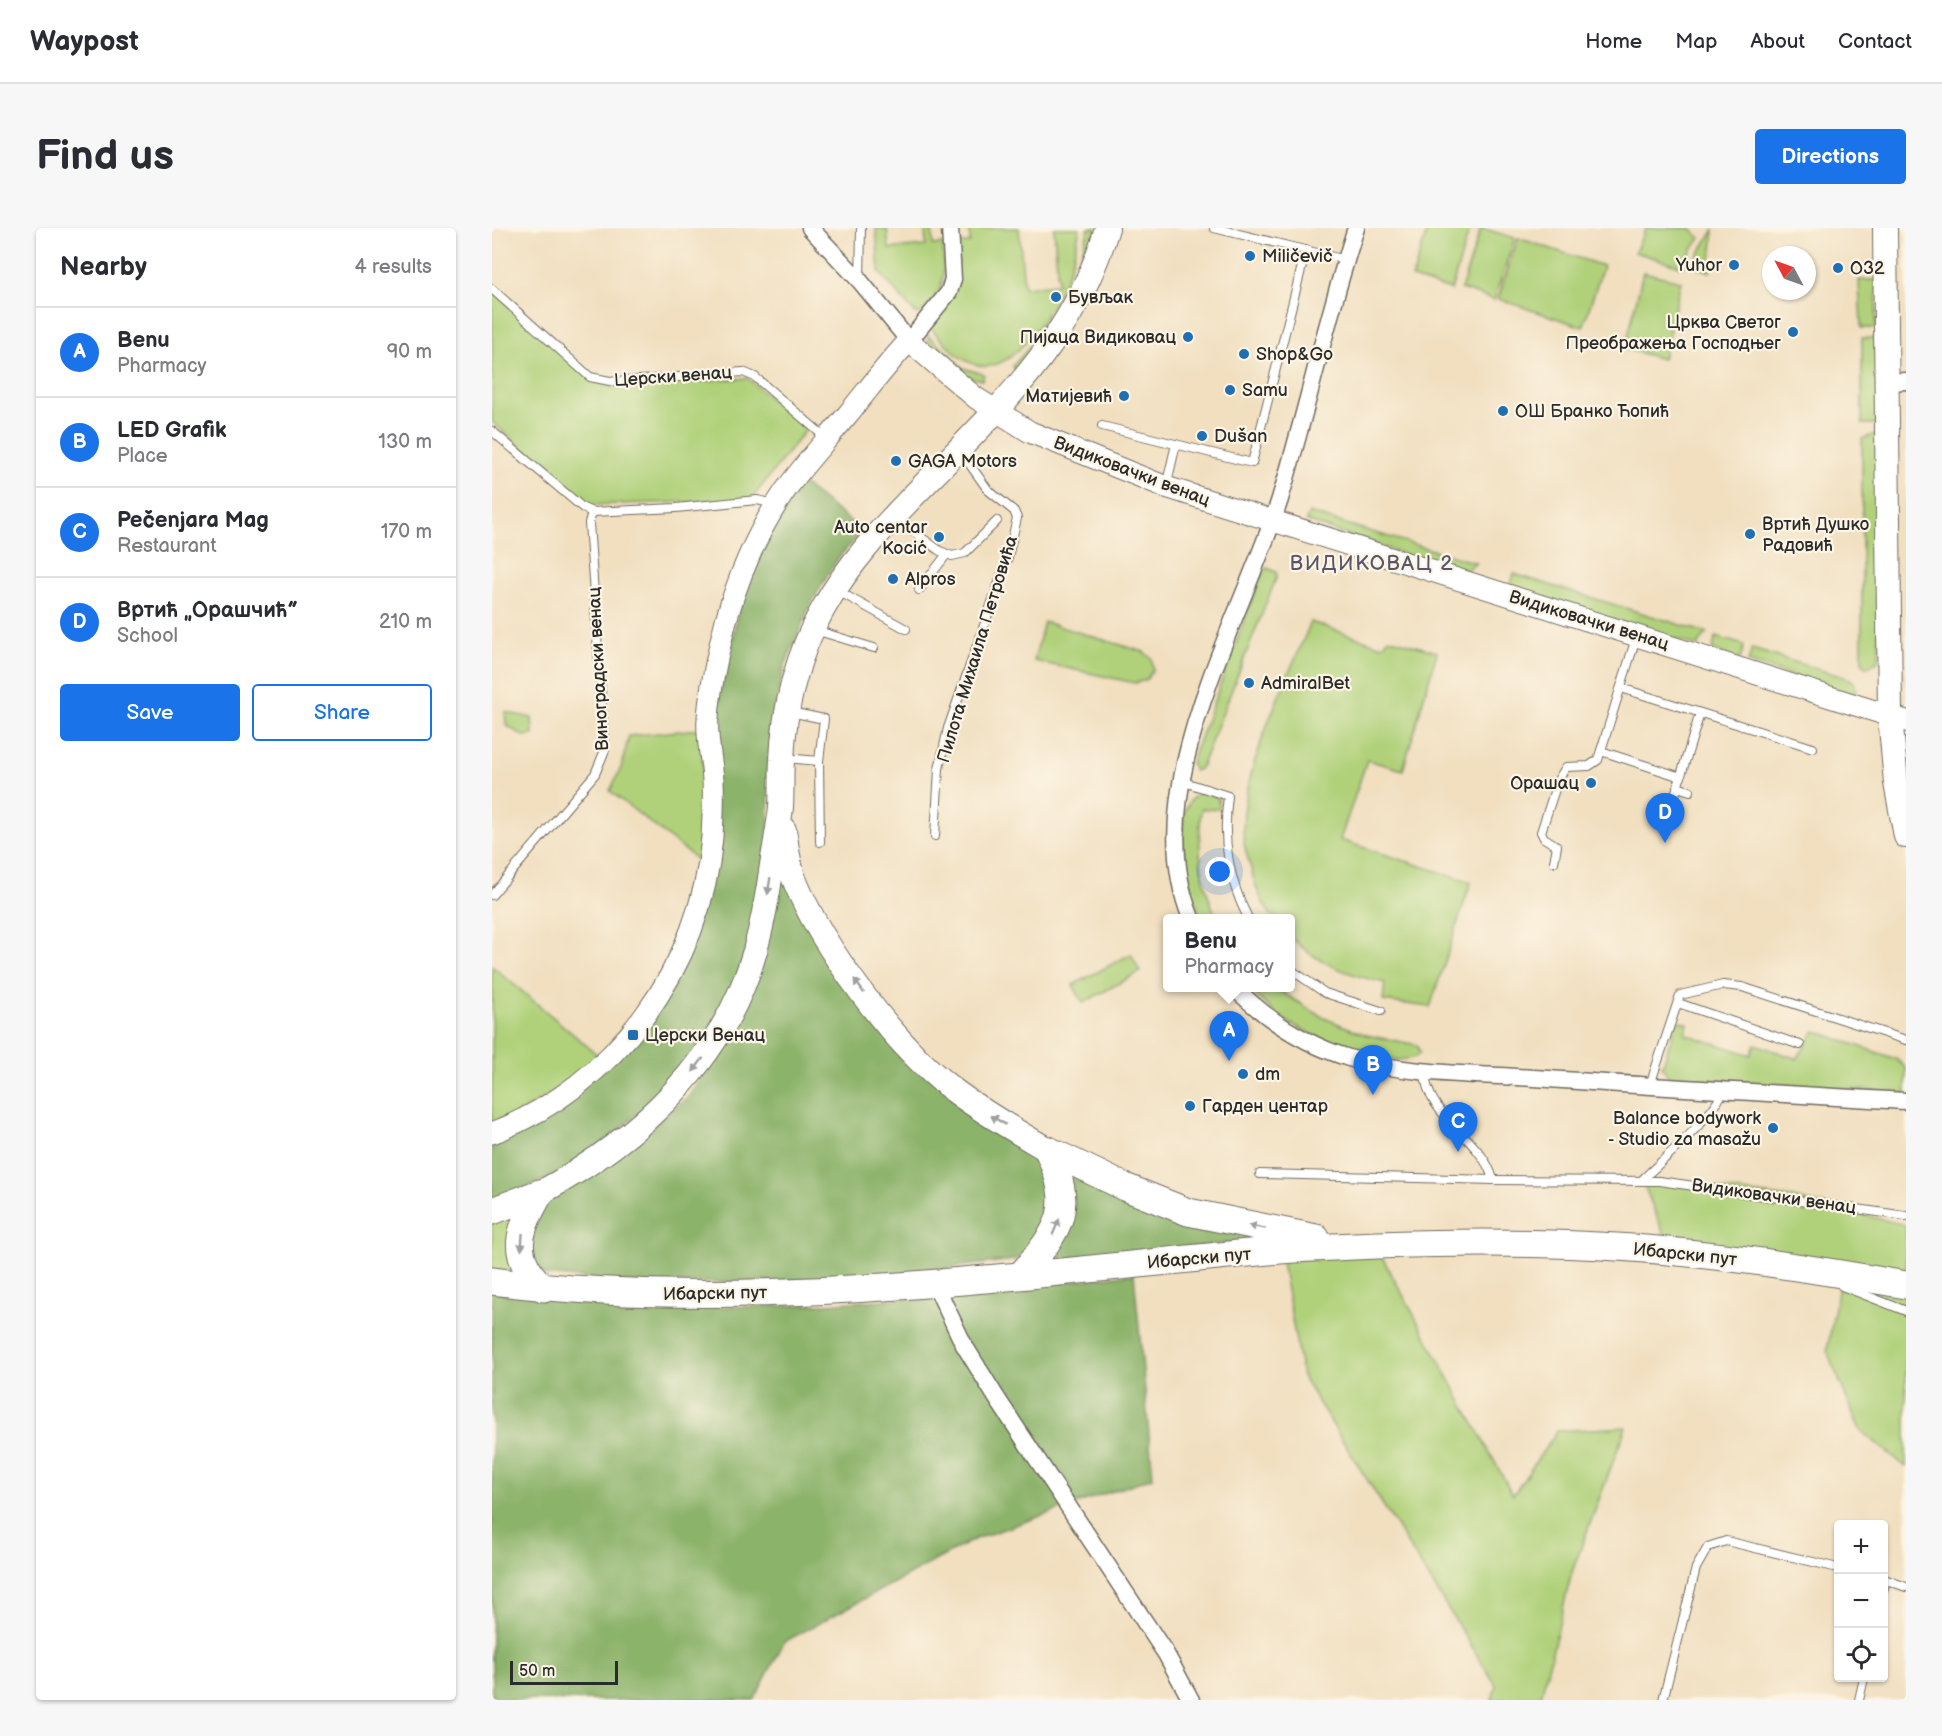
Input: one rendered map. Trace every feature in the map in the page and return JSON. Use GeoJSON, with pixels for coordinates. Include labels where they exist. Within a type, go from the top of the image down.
{"type":"FeatureCollection","features":[{"type":"Feature","properties":{"kind":"main road"},"geometry":{"type":"LineString","coordinates":[[492,1211],[540,1193],[615,1146],[658,1110],[686,1080],[716,1039],[755,954],[765,908],[781,807],[786,712],[812,629],[834,590],[868,544],[1031,373],[1071,316],[1085,288],[1107,228]]}},
{"type":"Feature","properties":{"kind":"main road"},"geometry":{"type":"LineString","coordinates":[[1885,228],[1897,382],[1898,718],[1896,783],[1906,836]]}},
{"type":"Feature","properties":{"kind":"main road"},"geometry":{"type":"LineString","coordinates":[[781,807],[790,866],[808,909],[885,1023],[927,1069],[952,1089],[1048,1150],[1125,1187],[1188,1212],[1356,1245]]}},
{"type":"Feature","properties":{"kind":"main road"},"geometry":{"type":"LineString","coordinates":[[1022,1274],[1051,1238],[1062,1208],[1061,1182],[1048,1150]]}},
{"type":"Feature","properties":{"kind":"main road"},"geometry":{"type":"LineString","coordinates":[[540,1193],[523,1230],[521,1253],[527,1272],[543,1288]]}},
{"type":"Feature","properties":{"kind":"main road","name":"Ибарски пут"},"geometry":{"type":"LineString","coordinates":[[492,1281],[543,1288],[661,1294],[789,1292],[1356,1245],[1616,1247],[1824,1271],[1906,1285]]}},
{"type":"Feature","properties":{"kind":"street"},"geometry":{"type":"LineString","coordinates":[[810,228],[860,281],[909,341],[996,412]]}},
{"type":"Feature","properties":{"kind":"street"},"geometry":{"type":"LineString","coordinates":[[492,1133],[522,1121],[562,1096],[606,1062],[658,998],[684,948],[700,905],[712,840],[713,780],[708,720],[714,673],[726,620],[742,573],[776,505],[949,292],[953,279],[950,228]]}},
{"type":"Feature","properties":{"kind":"street"},"geometry":{"type":"LineString","coordinates":[[1190,914],[1179,885],[1176,864],[1180,780],[1218,663],[1272,522],[1356,228]]}},
{"type":"Feature","properties":{"kind":"street","name":"Видиковачки венац"},"geometry":{"type":"LineString","coordinates":[[996,412],[1030,432],[1166,487],[1898,718]]}},
{"type":"Feature","properties":{"kind":"street"},"geometry":{"type":"LineString","coordinates":[[1241,992],[1280,1026],[1308,1042],[1351,1058],[1425,1070],[1906,1101]]}},
{"type":"Feature","properties":{"kind":"street"},"geometry":{"type":"LineString","coordinates":[[934,1281],[964,1345],[1166,1654],[1191,1700]]}},
{"type":"Feature","properties":{"kind":"lane"},"geometry":{"type":"LineString","coordinates":[[860,281],[861,228]]}},
{"type":"Feature","properties":{"kind":"lane"},"geometry":{"type":"LineString","coordinates":[[1214,228],[1346,260]]}},
{"type":"Feature","properties":{"kind":"lane"},"geometry":{"type":"LineString","coordinates":[[1102,426],[1251,463],[1306,250]]}},
{"type":"Feature","properties":{"kind":"lane","name":"Церски венац"},"geometry":{"type":"LineString","coordinates":[[492,289],[590,377],[615,382],[737,371],[748,373],[828,439]]}},
{"type":"Feature","properties":{"kind":"lane"},"geometry":{"type":"LineString","coordinates":[[492,431],[592,512],[676,508],[757,500],[776,505]]}},
{"type":"Feature","properties":{"kind":"lane"},"geometry":{"type":"LineString","coordinates":[[1166,487],[1176,444]]}},
{"type":"Feature","properties":{"kind":"lane","name":"Пилота Михаила Петровића"},"geometry":{"type":"LineString","coordinates":[[935,836],[939,769],[948,728],[1008,556],[1017,518],[1014,511],[988,490],[959,450]]}},
{"type":"Feature","properties":{"kind":"lane","name":"Виноградски венац"},"geometry":{"type":"LineString","coordinates":[[492,895],[595,774],[605,750],[589,523],[592,512]]}},
{"type":"Feature","properties":{"kind":"lane"},"geometry":{"type":"LineString","coordinates":[[893,517],[952,556],[965,553],[997,521]]}},
{"type":"Feature","properties":{"kind":"lane"},"geometry":{"type":"LineString","coordinates":[[919,590],[947,554]]}},
{"type":"Feature","properties":{"kind":"lane"},"geometry":{"type":"LineString","coordinates":[[834,590],[906,629]]}},
{"type":"Feature","properties":{"kind":"lane"},"geometry":{"type":"LineString","coordinates":[[812,629],[874,648]]}},
{"type":"Feature","properties":{"kind":"lane"},"geometry":{"type":"LineString","coordinates":[[1554,862],[1557,846],[1544,838],[1541,832],[1560,775],[1569,765],[1592,765],[1598,760],[1637,635]]}},
{"type":"Feature","properties":{"kind":"lane"},"geometry":{"type":"LineString","coordinates":[[1621,688],[1813,748]]}},
{"type":"Feature","properties":{"kind":"lane"},"geometry":{"type":"LineString","coordinates":[[786,712],[824,719],[819,761],[820,842]]}},
{"type":"Feature","properties":{"kind":"lane"},"geometry":{"type":"LineString","coordinates":[[1690,791],[1676,791],[1700,713]]}},
{"type":"Feature","properties":{"kind":"lane"},"geometry":{"type":"LineString","coordinates":[[1601,751],[1681,777]]}},
{"type":"Feature","properties":{"kind":"lane"},"geometry":{"type":"LineString","coordinates":[[782,758],[819,761]]}},
{"type":"Feature","properties":{"kind":"lane"},"geometry":{"type":"LineString","coordinates":[[1180,780],[1228,796],[1225,825],[1227,856],[1234,886],[1246,914]]}},
{"type":"Feature","properties":{"kind":"lane"},"geometry":{"type":"LineString","coordinates":[[1295,972],[1325,993],[1381,1011]]}},
{"type":"Feature","properties":{"kind":"lane"},"geometry":{"type":"LineString","coordinates":[[1650,1084],[1680,995],[1733,985],[1906,1040]]}},
{"type":"Feature","properties":{"kind":"lane"},"geometry":{"type":"LineString","coordinates":[[1678,1003],[1800,1045]]}},
{"type":"Feature","properties":{"kind":"lane"},"geometry":{"type":"LineString","coordinates":[[1425,1070],[1425,1081],[1430,1096],[1485,1160],[1492,1180]]}},
{"type":"Feature","properties":{"kind":"lane"},"geometry":{"type":"LineString","coordinates":[[1642,1180],[1707,1115],[1721,1097],[1723,1090]]}},
{"type":"Feature","properties":{"kind":"lane","name":"Видиковачки венац"},"geometry":{"type":"LineString","coordinates":[[1260,1174],[1492,1180],[1642,1180],[1732,1190],[1906,1216]]}},
{"type":"Feature","properties":{"kind":"lane"},"geometry":{"type":"LineString","coordinates":[[1824,1271],[1835,1283],[1906,1311]]}},
{"type":"Feature","properties":{"kind":"lane"},"geometry":{"type":"LineString","coordinates":[[1663,1700],[1696,1568],[1708,1547],[1726,1541],[1834,1567]]}},
{"type":"Feature","properties":{"kind":"lane"},"geometry":{"type":"LineString","coordinates":[[1888,1583],[1906,1587]]}},
{"type":"Feature","properties":{"kind":"lane"},"geometry":{"type":"LineString","coordinates":[[1859,1700],[1863,1682]]}},
{"type":"Feature","properties":{"kind":"green space"},"geometry":{"type":"Polygon","coordinates":[[[876,228],[887,228],[889,249],[926,246],[925,228],[932,228],[933,245],[943,244],[942,282],[935,297],[920,314],[915,313],[879,272],[876,228]]]}},
{"type":"Feature","properties":{"kind":"green space"},"geometry":{"type":"Polygon","coordinates":[[[969,228],[1019,228],[1024,287],[1058,284],[1054,228],[1080,228],[1068,273],[1055,301],[1034,333],[1021,347],[995,365],[981,366],[966,361],[952,351],[930,327],[958,243],[970,243],[969,228]]]}},
{"type":"Feature","properties":{"kind":"green space"},"geometry":{"type":"Polygon","coordinates":[[[1089,228],[1097,228],[1071,295],[1016,372],[1013,366],[1039,334],[1069,285],[1089,228]]]}},
{"type":"Feature","properties":{"kind":"green space"},"geometry":{"type":"Polygon","coordinates":[[[1428,228],[1470,228],[1451,290],[1412,278],[1428,228]]]}},
{"type":"Feature","properties":{"kind":"green space"},"geometry":{"type":"Polygon","coordinates":[[[1481,228],[1515,238],[1494,300],[1461,289],[1481,228]]]}},
{"type":"Feature","properties":{"kind":"green space"},"geometry":{"type":"Polygon","coordinates":[[[1646,228],[1691,228],[1700,238],[1688,255],[1684,267],[1635,252],[1646,228]]]}},
{"type":"Feature","properties":{"kind":"green space"},"geometry":{"type":"Polygon","coordinates":[[[1714,230],[1710,272],[1691,265],[1714,230]]]}},
{"type":"Feature","properties":{"kind":"green space"},"geometry":{"type":"Polygon","coordinates":[[[1518,238],[1603,266],[1583,327],[1498,299],[1518,238]]]}},
{"type":"Feature","properties":{"kind":"green space"},"geometry":{"type":"Polygon","coordinates":[[[1643,272],[1681,281],[1663,359],[1625,349],[1643,272]]]}},
{"type":"Feature","properties":{"kind":"green space"},"geometry":{"type":"Polygon","coordinates":[[[1859,280],[1877,280],[1876,328],[1861,328],[1859,280]]]}},
{"type":"Feature","properties":{"kind":"green space"},"geometry":{"type":"Polygon","coordinates":[[[492,289],[590,377],[612,388],[747,378],[806,429],[751,500],[588,505],[492,422],[492,289]]]}},
{"type":"Feature","properties":{"kind":"green space"},"geometry":{"type":"Polygon","coordinates":[[[928,335],[963,368],[984,374],[982,380],[961,375],[928,346],[928,335]]]}},
{"type":"Feature","properties":{"kind":"green space"},"geometry":{"type":"Polygon","coordinates":[[[1862,338],[1878,338],[1877,424],[1862,424],[1862,338]]]}},
{"type":"Feature","properties":{"kind":"green space"},"geometry":{"type":"Polygon","coordinates":[[[1878,433],[1879,661],[1867,667],[1862,662],[1862,439],[1878,433]]]}},
{"type":"Feature","properties":{"kind":"green space"},"geometry":{"type":"Polygon","coordinates":[[[800,482],[863,531],[838,558],[811,603],[785,665],[772,720],[768,776],[769,822],[760,894],[736,985],[677,1082],[572,1168],[492,1202],[492,1141],[556,1107],[690,949],[718,702],[740,603],[758,556],[800,482]]]}},
{"type":"Feature","properties":{"kind":"green space"},"geometry":{"type":"Polygon","coordinates":[[[1309,513],[1476,563],[1461,574],[1306,521],[1309,513]]]}},
{"type":"Feature","properties":{"kind":"green space"},"geometry":{"type":"Polygon","coordinates":[[[1267,568],[1276,572],[1277,576],[1202,765],[1198,770],[1194,770],[1191,762],[1263,571],[1267,568]]]}},
{"type":"Feature","properties":{"kind":"green space"},"geometry":{"type":"Polygon","coordinates":[[[1514,574],[1707,633],[1697,646],[1510,587],[1514,574]]]}},
{"type":"Feature","properties":{"kind":"green space"},"geometry":{"type":"Polygon","coordinates":[[[1044,622],[1144,652],[1152,659],[1153,670],[1146,680],[1135,683],[1034,661],[1044,622]]]}},
{"type":"Feature","properties":{"kind":"green space"},"geometry":{"type":"Polygon","coordinates":[[[1311,622],[1382,646],[1389,638],[1437,652],[1403,770],[1367,760],[1340,840],[1471,882],[1430,1007],[1383,1001],[1385,983],[1346,972],[1311,954],[1295,941],[1295,914],[1270,914],[1260,897],[1245,850],[1244,816],[1255,759],[1311,622]]]}},
{"type":"Feature","properties":{"kind":"green space"},"geometry":{"type":"Polygon","coordinates":[[[1716,637],[1744,645],[1740,659],[1712,650],[1716,637]]]}},
{"type":"Feature","properties":{"kind":"green space"},"geometry":{"type":"Polygon","coordinates":[[[1752,649],[1850,679],[1855,684],[1856,696],[1748,662],[1752,649]]]}},
{"type":"Feature","properties":{"kind":"green space"},"geometry":{"type":"Polygon","coordinates":[[[505,712],[532,718],[533,735],[523,736],[506,725],[505,712]]]}},
{"type":"Feature","properties":{"kind":"green space"},"geometry":{"type":"Polygon","coordinates":[[[699,729],[703,739],[703,851],[700,862],[610,791],[621,768],[629,736],[699,729]]]}},
{"type":"Feature","properties":{"kind":"green space"},"geometry":{"type":"Polygon","coordinates":[[[1206,791],[1218,798],[1219,809],[1201,809],[1199,837],[1203,878],[1215,914],[1200,914],[1191,888],[1183,848],[1182,828],[1185,811],[1193,798],[1206,791]]]}},
{"type":"Feature","properties":{"kind":"green space"},"geometry":{"type":"Polygon","coordinates":[[[780,865],[881,1021],[1034,1150],[1055,1205],[1042,1239],[1014,1260],[893,1274],[776,1281],[646,1284],[545,1275],[533,1265],[531,1222],[544,1203],[637,1140],[689,1096],[706,1069],[780,865]]]}},
{"type":"Feature","properties":{"kind":"green space"},"geometry":{"type":"Polygon","coordinates":[[[1131,954],[1140,972],[1083,1003],[1073,985],[1131,954]]]}},
{"type":"Feature","properties":{"kind":"green space"},"geometry":{"type":"Polygon","coordinates":[[[492,966],[599,1056],[575,1077],[548,1095],[521,1112],[492,1125],[492,966]]]}},
{"type":"Feature","properties":{"kind":"green space"},"geometry":{"type":"Polygon","coordinates":[[[1252,992],[1282,992],[1324,1018],[1366,1035],[1417,1045],[1420,1054],[1408,1059],[1391,1059],[1351,1050],[1295,1026],[1252,992]]]}},
{"type":"Feature","properties":{"kind":"green space"},"geometry":{"type":"Polygon","coordinates":[[[1680,1021],[1688,1023],[1685,1034],[1751,1055],[1755,1044],[1797,1059],[1815,1031],[1896,1059],[1906,1068],[1906,1093],[1669,1077],[1662,1067],[1676,1023],[1680,1021]]]}},
{"type":"Feature","properties":{"kind":"green space"},"geometry":{"type":"Polygon","coordinates":[[[1054,1156],[1276,1239],[1043,1261],[1054,1156]]]}},
{"type":"Feature","properties":{"kind":"green space"},"geometry":{"type":"Polygon","coordinates":[[[1642,1180],[1792,1198],[1906,1225],[1906,1467],[1860,1430],[1827,1351],[1841,1274],[1671,1252],[1642,1180]]]}},
{"type":"Feature","properties":{"kind":"green space"},"geometry":{"type":"Polygon","coordinates":[[[515,1208],[521,1273],[492,1270],[492,1215],[515,1208]]]}},
{"type":"Feature","properties":{"kind":"green space"},"geometry":{"type":"Polygon","coordinates":[[[1376,1246],[1513,1495],[1557,1431],[1626,1427],[1572,1572],[1540,1700],[1492,1700],[1496,1685],[1302,1376],[1280,1250],[1376,1246]]]}},
{"type":"Feature","properties":{"kind":"green space"},"geometry":{"type":"Polygon","coordinates":[[[1134,1274],[1153,1477],[975,1539],[784,1642],[754,1700],[492,1700],[492,1289],[572,1300],[652,1306],[733,1307],[893,1299],[1134,1274]]]}},
{"type":"Feature","properties":{"kind":"place","name":"Miličevič"},"geometry":{"type":"Point","coordinates":[1250,256]}},
{"type":"Feature","properties":{"kind":"place","name":"Yuhor"},"geometry":{"type":"Point","coordinates":[1734,265]}},
{"type":"Feature","properties":{"kind":"place","name":"О32"},"geometry":{"type":"Point","coordinates":[1838,268]}},
{"type":"Feature","properties":{"kind":"place","name":"Бувљак"},"geometry":{"type":"Point","coordinates":[1056,297]}},
{"type":"Feature","properties":{"kind":"place","name":"Црква Светог Преображења Господњег"},"geometry":{"type":"Point","coordinates":[1793,332]}},
{"type":"Feature","properties":{"kind":"place","name":"Пијаца Видиковац"},"geometry":{"type":"Point","coordinates":[1188,337]}},
{"type":"Feature","properties":{"kind":"place","name":"Shop&Go"},"geometry":{"type":"Point","coordinates":[1244,354]}},
{"type":"Feature","properties":{"kind":"place","name":"Samu"},"geometry":{"type":"Point","coordinates":[1230,390]}},
{"type":"Feature","properties":{"kind":"place","name":"Матијевић"},"geometry":{"type":"Point","coordinates":[1124,396]}},
{"type":"Feature","properties":{"kind":"place","name":"ОШ Бранко Ћопић"},"geometry":{"type":"Point","coordinates":[1503,411]}},
{"type":"Feature","properties":{"kind":"place","name":"Dušan"},"geometry":{"type":"Point","coordinates":[1202,436]}},
{"type":"Feature","properties":{"kind":"place","name":"GAGA Motors"},"geometry":{"type":"Point","coordinates":[896,461]}},
{"type":"Feature","properties":{"kind":"place","name":"Вртић Душко Радовић"},"geometry":{"type":"Point","coordinates":[1750,534]}},
{"type":"Feature","properties":{"kind":"place","name":"Auto centar Kocić"},"geometry":{"type":"Point","coordinates":[939,537]}},
{"type":"Feature","properties":{"kind":"place","name":"Alpros"},"geometry":{"type":"Point","coordinates":[893,579]}},
{"type":"Feature","properties":{"kind":"place","name":"AdmiralBet"},"geometry":{"type":"Point","coordinates":[1249,683]}},
{"type":"Feature","properties":{"kind":"place","name":"Орашац"},"geometry":{"type":"Point","coordinates":[1591,783]}},
{"type":"Feature","properties":{"kind":"place","name":"Вртић „Орашчић”"},"geometry":{"type":"Point","coordinates":[1665,843]}},
{"type":"Feature","properties":{"kind":"place","name":"Церски Венац"},"geometry":{"type":"Point","coordinates":[633,1035]}},
{"type":"Feature","properties":{"kind":"place","name":"Benu"},"geometry":{"type":"Point","coordinates":[1229,1061]}},
{"type":"Feature","properties":{"kind":"place","name":"dm"},"geometry":{"type":"Point","coordinates":[1243,1074]}},
{"type":"Feature","properties":{"kind":"place","name":"LED Grafik"},"geometry":{"type":"Point","coordinates":[1373,1095]}},
{"type":"Feature","properties":{"kind":"place","name":"Гарден центар"},"geometry":{"type":"Point","coordinates":[1190,1106]}},
{"type":"Feature","properties":{"kind":"place","name":"Balance bodywork - Studio za masažu"},"geometry":{"type":"Point","coordinates":[1773,1128]}},
{"type":"Feature","properties":{"kind":"place","name":"Pečenjara Mag"},"geometry":{"type":"Point","coordinates":[1458,1152]}},
{"type":"Feature","properties":{"kind":"district","name":"ВИДИКОВАЦ 2"},"geometry":{"type":"Point","coordinates":[1372,563]}}]}
